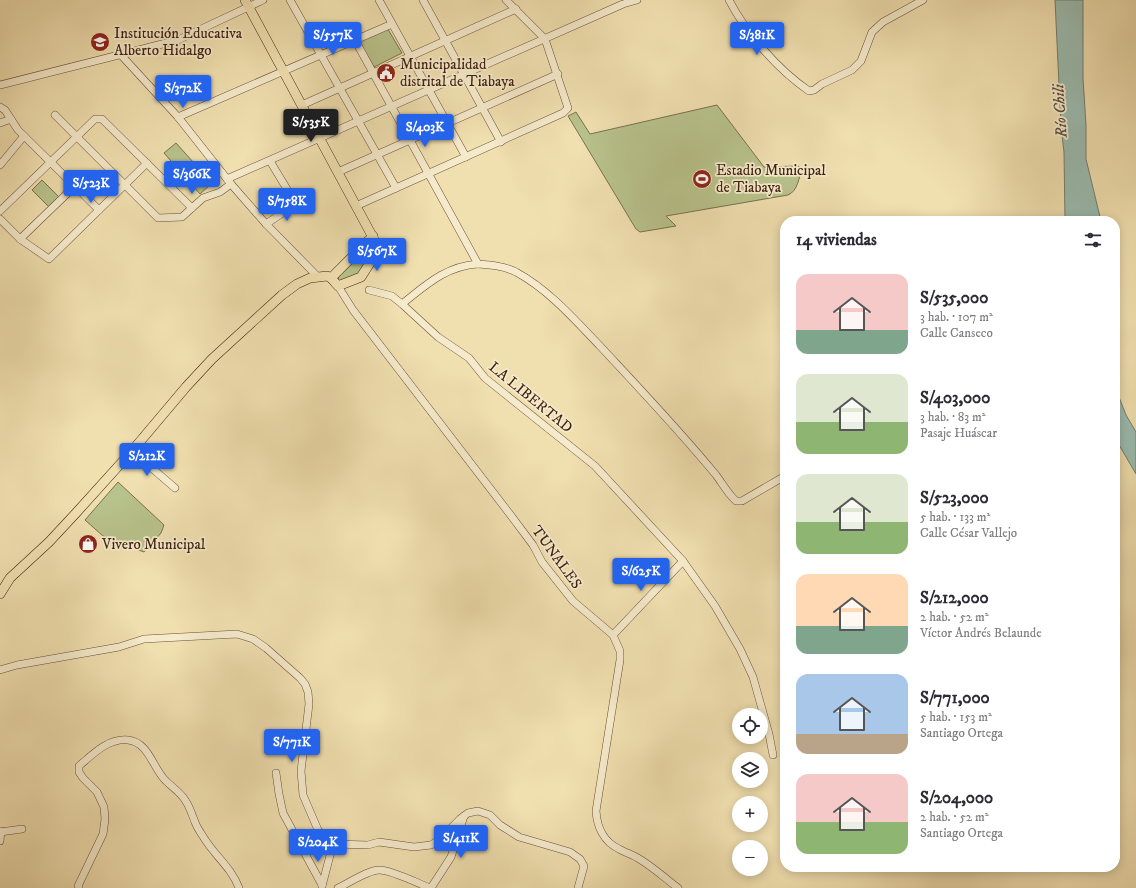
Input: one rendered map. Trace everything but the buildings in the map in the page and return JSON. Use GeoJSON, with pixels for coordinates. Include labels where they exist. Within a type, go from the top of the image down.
{"type":"FeatureCollection","features":[{"type":"Feature","properties":{"kind":"main road"},"geometry":{"type":"LineString","coordinates":[[0,594],[10,578],[49,542],[132,451],[186,387],[222,350],[297,284],[310,278],[327,276],[331,278],[338,286],[359,278],[375,255],[377,245],[373,236],[247,3]]}},
{"type":"Feature","properties":{"kind":"main road"},"geometry":{"type":"LineString","coordinates":[[331,278],[373,236]]}},
{"type":"Feature","properties":{"kind":"street"},"geometry":{"type":"LineString","coordinates":[[0,85],[178,40],[247,3],[263,0]]}},
{"type":"Feature","properties":{"kind":"street"},"geometry":{"type":"LineString","coordinates":[[290,0],[396,188]]}},
{"type":"Feature","properties":{"kind":"street"},"geometry":{"type":"LineString","coordinates":[[379,0],[466,157]]}},
{"type":"Feature","properties":{"kind":"street"},"geometry":{"type":"LineString","coordinates":[[423,0],[501,142]]}},
{"type":"Feature","properties":{"kind":"street"},"geometry":{"type":"LineString","coordinates":[[356,206],[501,142],[563,113],[568,108],[558,74],[545,39],[506,0]]}},
{"type":"Feature","properties":{"kind":"street"},"geometry":{"type":"LineString","coordinates":[[55,115],[158,218],[182,217],[203,198],[220,192],[229,182],[270,161],[623,4],[637,0]]}},
{"type":"Feature","properties":{"kind":"street"},"geometry":{"type":"LineString","coordinates":[[728,0],[737,17],[751,35],[780,66],[809,91],[814,90],[822,84],[852,70],[861,60],[872,32],[883,22],[923,0]]}},
{"type":"Feature","properties":{"kind":"street"},"geometry":{"type":"LineString","coordinates":[[302,104],[516,9]]}},
{"type":"Feature","properties":{"kind":"street"},"geometry":{"type":"LineString","coordinates":[[178,117],[392,24]]}},
{"type":"Feature","properties":{"kind":"street"},"geometry":{"type":"LineString","coordinates":[[355,40],[478,264]]}},
{"type":"Feature","properties":{"kind":"street"},"geometry":{"type":"LineString","coordinates":[[121,55],[178,117],[229,182],[266,224],[318,277]]}},
{"type":"Feature","properties":{"kind":"street"},"geometry":{"type":"LineString","coordinates":[[338,172],[558,74]]}},
{"type":"Feature","properties":{"kind":"street"},"geometry":{"type":"LineString","coordinates":[[0,107],[5,110],[18,130],[99,210]]}},
{"type":"Feature","properties":{"kind":"street"},"geometry":{"type":"LineString","coordinates":[[0,123],[11,119]]}},
{"type":"Feature","properties":{"kind":"street"},"geometry":{"type":"LineString","coordinates":[[0,211],[95,119],[102,119],[192,208]]}},
{"type":"Feature","properties":{"kind":"street"},"geometry":{"type":"LineString","coordinates":[[0,164],[24,136]]}},
{"type":"Feature","properties":{"kind":"street"},"geometry":{"type":"LineString","coordinates":[[266,224],[296,204],[295,200],[270,161]]}},
{"type":"Feature","properties":{"kind":"street"},"geometry":{"type":"LineString","coordinates":[[0,219],[20,239],[49,259],[147,163]]}},
{"type":"Feature","properties":{"kind":"street"},"geometry":{"type":"LineString","coordinates":[[20,239],[75,186]]}},
{"type":"Feature","properties":{"kind":"street"},"geometry":{"type":"LineString","coordinates":[[402,304],[439,275],[461,266],[478,264],[501,266],[516,272],[546,291],[570,314],[716,475],[734,500],[742,501],[780,479]]}},
{"type":"Feature","properties":{"kind":"street","name":"TUNALES"},"geometry":{"type":"LineString","coordinates":[[338,286],[353,310],[533,545],[547,569],[573,601],[613,636],[620,651],[620,660],[596,819],[599,827],[610,843],[640,859],[678,888]]}},
{"type":"Feature","properties":{"kind":"street","name":"LA LIBERTAD"},"geometry":{"type":"LineString","coordinates":[[369,290],[392,296],[438,337],[469,358],[485,378],[595,466],[683,561],[715,606],[740,649],[753,677],[769,734],[773,755]]}},
{"type":"Feature","properties":{"kind":"street"},"geometry":{"type":"LineString","coordinates":[[132,451],[175,488]]}},
{"type":"Feature","properties":{"kind":"street"},"geometry":{"type":"LineString","coordinates":[[613,636],[683,561]]}},
{"type":"Feature","properties":{"kind":"street"},"geometry":{"type":"LineString","coordinates":[[0,670],[16,665],[119,647],[144,639],[237,634],[252,639],[266,648],[300,678],[305,684],[308,692],[309,704],[301,772],[303,795],[318,830],[324,838],[333,844],[368,845],[380,842],[414,847],[431,845],[440,839],[468,813],[478,811],[490,815],[500,825],[519,837],[570,852],[580,859],[584,866],[578,888]]}},
{"type":"Feature","properties":{"kind":"street"},"geometry":{"type":"LineString","coordinates":[[79,888],[78,886],[103,834],[106,819],[104,807],[97,792],[83,778],[79,772],[79,766],[100,748],[116,740],[130,740],[139,744],[148,753],[158,771],[166,781],[180,792],[187,802],[195,823],[204,839],[230,871],[239,888]]}},
{"type":"Feature","properties":{"kind":"street"},"geometry":{"type":"LineString","coordinates":[[276,773],[278,794],[283,813],[322,886]]}},
{"type":"Feature","properties":{"kind":"street"},"geometry":{"type":"LineString","coordinates":[[338,888],[370,872],[379,870],[390,872],[430,888],[451,857],[464,816]]}},
{"type":"Feature","properties":{"kind":"street"},"geometry":{"type":"LineString","coordinates":[[0,841],[1,831],[22,829]]}},
{"type":"Feature","properties":{"kind":"street"},"geometry":{"type":"LineString","coordinates":[[322,886],[333,844]]}},
{"type":"Feature","properties":{"kind":"green space"},"geometry":{"type":"Polygon","coordinates":[[[386,26],[402,53],[374,67],[358,40],[386,26]]]}},
{"type":"Feature","properties":{"kind":"green space","name":"Estadio Municipal de Tiabaya"},"geometry":{"type":"Polygon","coordinates":[[[717,105],[764,167],[798,166],[802,168],[796,187],[788,195],[666,216],[676,226],[640,232],[636,229],[568,116],[576,112],[590,134],[717,105]]]}},
{"type":"Feature","properties":{"kind":"green space"},"geometry":{"type":"Polygon","coordinates":[[[176,143],[212,183],[200,194],[164,153],[176,143]]]}},
{"type":"Feature","properties":{"kind":"green space"},"geometry":{"type":"Polygon","coordinates":[[[42,180],[59,197],[49,207],[32,190],[42,180]]]}},
{"type":"Feature","properties":{"kind":"green space"},"geometry":{"type":"Polygon","coordinates":[[[371,246],[375,249],[362,273],[339,282],[338,276],[371,246]]]}},
{"type":"Feature","properties":{"kind":"green space"},"geometry":{"type":"Polygon","coordinates":[[[118,482],[164,525],[161,533],[144,552],[103,536],[85,520],[118,482]]]}},
{"type":"Feature","properties":{"kind":"water"},"geometry":{"type":"Polygon","coordinates":[[[1055,0],[1083,0],[1083,78],[1086,125],[1086,159],[1100,216],[1065,216],[1064,152],[1061,127],[1055,0]]]}},
{"type":"Feature","properties":{"kind":"water"},"geometry":{"type":"Polygon","coordinates":[[[1120,400],[1126,415],[1136,432],[1136,474],[1120,447],[1120,400]]]}},
{"type":"Feature","properties":{"kind":"place","name":"Institución Educativa Alberto Hidalgo"},"geometry":{"type":"Point","coordinates":[100,42]}},
{"type":"Feature","properties":{"kind":"place","name":"Municipalidad distrital de Tiabaya"},"geometry":{"type":"Point","coordinates":[386,73]}},
{"type":"Feature","properties":{"kind":"place","name":"Estadio Municipal de Tiabaya"},"geometry":{"type":"Point","coordinates":[702,179]}},
{"type":"Feature","properties":{"kind":"place","name":"Vivero Municipal"},"geometry":{"type":"Point","coordinates":[88,544]}},
{"type":"Feature","properties":{"kind":"water label","name":"Río Chili"},"geometry":{"type":"Point","coordinates":[1059,111]}}]}
